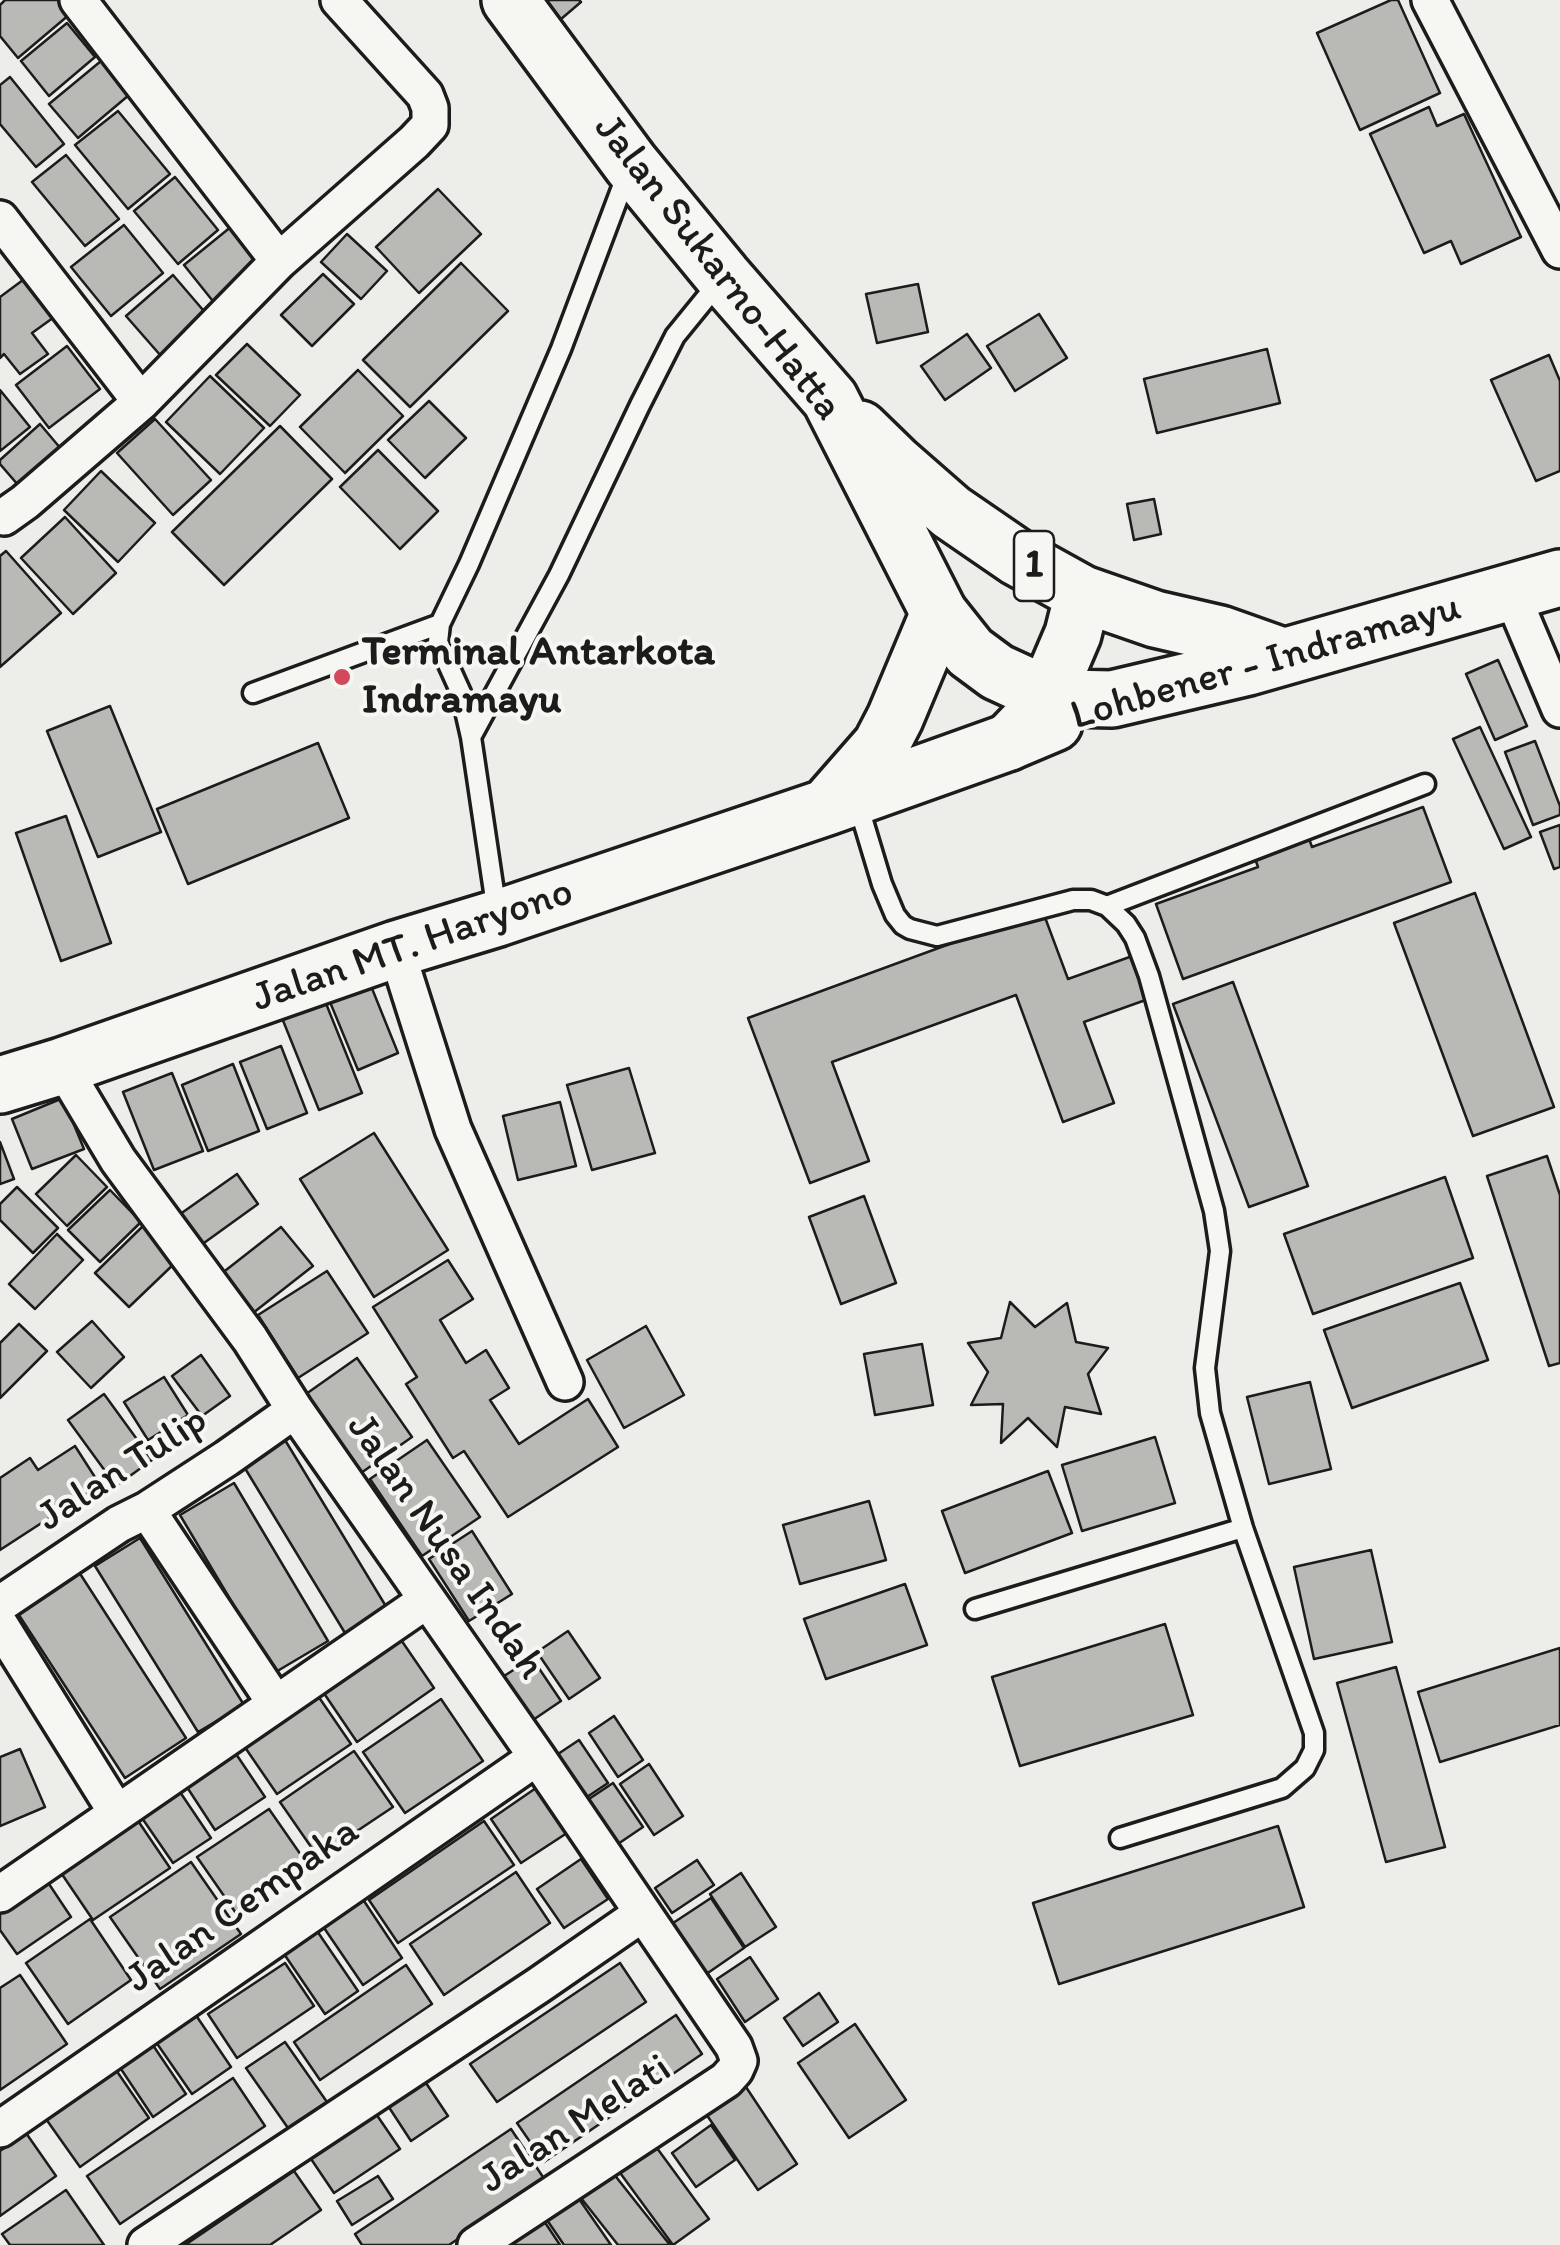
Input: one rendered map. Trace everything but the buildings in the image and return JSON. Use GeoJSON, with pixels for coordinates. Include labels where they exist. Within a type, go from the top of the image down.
{"type":"FeatureCollection","features":[{"type":"Feature","properties":{"kind":"main road","name":"Jalan Sukarno-Hatta"},"geometry":{"type":"LineString","coordinates":[[510,0],[631,164],[830,398],[940,613]]}},
{"type":"Feature","properties":{"kind":"main road","name":"1"},"geometry":{"type":"LineString","coordinates":[[830,398],[895,464],[951,512],[1018,558],[1083,594],[1282,656]]}},
{"type":"Feature","properties":{"kind":"main road","name":"Lohbener - Indramayu"},"geometry":{"type":"LineString","coordinates":[[841,801],[1009,742],[1112,699],[1248,667],[1536,585]]}},
{"type":"Feature","properties":{"kind":"main road"},"geometry":{"type":"LineString","coordinates":[[1009,742],[1047,695],[1072,634],[1083,594]]}},
{"type":"Feature","properties":{"kind":"main road","name":"1"},"geometry":{"type":"LineString","coordinates":[[940,613],[970,652],[997,672],[1047,695],[1112,699]]}},
{"type":"Feature","properties":{"kind":"main road"},"geometry":{"type":"LineString","coordinates":[[841,801],[881,745],[940,613]]}},
{"type":"Feature","properties":{"kind":"main road","name":"Jalan MT. Haryono"},"geometry":{"type":"LineString","coordinates":[[0,1085],[841,801]]}},
{"type":"Feature","properties":{"kind":"street"},"geometry":{"type":"LineString","coordinates":[[78,0],[279,261]]}},
{"type":"Feature","properties":{"kind":"street"},"geometry":{"type":"LineString","coordinates":[[0,516],[4,518],[25,502],[142,402],[279,261],[430,124],[425,95],[339,0]]}},
{"type":"Feature","properties":{"kind":"street"},"geometry":{"type":"LineString","coordinates":[[1430,0],[1560,250]]}},
{"type":"Feature","properties":{"kind":"street"},"geometry":{"type":"LineString","coordinates":[[0,219],[142,402]]}},
{"type":"Feature","properties":{"kind":"street"},"geometry":{"type":"LineString","coordinates":[[1536,585],[1560,709]]}},
{"type":"Feature","properties":{"kind":"street"},"geometry":{"type":"LineString","coordinates":[[396,949],[453,1129],[565,1382]]}},
{"type":"Feature","properties":{"kind":"street","name":"Jalan Nusa Indah"},"geometry":{"type":"LineString","coordinates":[[62,1066],[118,1160],[250,1339],[734,2047],[739,2061],[726,2080]]}},
{"type":"Feature","properties":{"kind":"street","name":"Jalan Tulip"},"geometry":{"type":"LineString","coordinates":[[0,1604],[295,1410]]}},
{"type":"Feature","properties":{"kind":"street"},"geometry":{"type":"LineString","coordinates":[[147,1510],[276,1704]]}},
{"type":"Feature","properties":{"kind":"street"},"geometry":{"type":"LineString","coordinates":[[0,1894],[428,1600]]}},
{"type":"Feature","properties":{"kind":"street"},"geometry":{"type":"LineString","coordinates":[[0,1625],[117,1813]]}},
{"type":"Feature","properties":{"kind":"street","name":"Jalan Cempaka"},"geometry":{"type":"LineString","coordinates":[[0,2129],[537,1757]]}},
{"type":"Feature","properties":{"kind":"street"},"geometry":{"type":"LineString","coordinates":[[146,2245],[643,1913]]}},
{"type":"Feature","properties":{"kind":"street","name":"Jalan Melati"},"geometry":{"type":"LineString","coordinates":[[476,2245],[726,2080]]}},
{"type":"Feature","properties":{"kind":"lane"},"geometry":{"type":"LineString","coordinates":[[498,918],[471,737],[461,693],[438,642],[440,624],[561,349],[631,164]]}},
{"type":"Feature","properties":{"kind":"lane"},"geometry":{"type":"LineString","coordinates":[[471,737],[560,575],[675,336],[723,276]]}},
{"type":"Feature","properties":{"kind":"lane"},"geometry":{"type":"LineString","coordinates":[[253,693],[440,624]]}},
{"type":"Feature","properties":{"kind":"lane"},"geometry":{"type":"LineString","coordinates":[[1107,906],[1424,784]]}},
{"type":"Feature","properties":{"kind":"lane"},"geometry":{"type":"LineString","coordinates":[[841,801],[894,914],[910,930],[937,936],[1073,900],[1107,906],[1126,924],[1149,976],[1214,1211],[1220,1251],[1204,1368],[1210,1413],[1243,1528],[1314,1732],[1314,1750],[1305,1768],[1282,1788],[1120,1838]]}},
{"type":"Feature","properties":{"kind":"lane"},"geometry":{"type":"LineString","coordinates":[[975,1609],[1243,1528]]}},
{"type":"Feature","properties":{"kind":"place","name":"Terminal Antarkota Indramayu"},"geometry":{"type":"Point","coordinates":[342,677]}}]}
